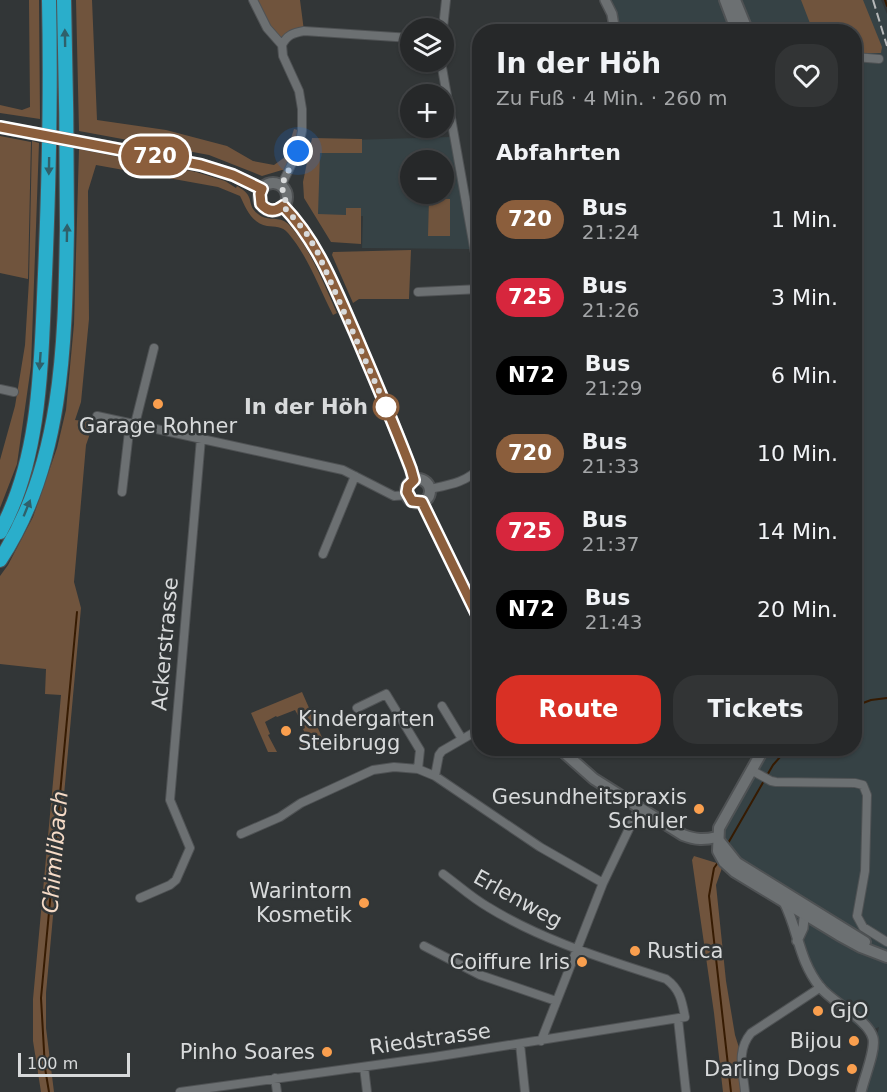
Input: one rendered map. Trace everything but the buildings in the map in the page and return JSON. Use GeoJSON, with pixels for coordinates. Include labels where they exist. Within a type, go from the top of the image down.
{"type":"FeatureCollection","features":[{"type":"Feature","properties":{"kind":"highway"},"geometry":{"type":"LineString","coordinates":[[0,532],[12,507],[25,468],[38,380],[45,290],[49,180],[49,0]]}},
{"type":"Feature","properties":{"kind":"highway"},"geometry":{"type":"LineString","coordinates":[[0,560],[20,523],[36,482],[50,434],[60,374],[65,314],[67,207],[64,0]]}},
{"type":"Feature","properties":{"kind":"main road"},"geometry":{"type":"LineString","coordinates":[[725,0],[734,24]]}},
{"type":"Feature","properties":{"kind":"main road"},"geometry":{"type":"LineString","coordinates":[[735,0],[745,24]]}},
{"type":"Feature","properties":{"kind":"main road"},"geometry":{"type":"LineString","coordinates":[[0,127],[201,165],[233,175],[262,189]]}},
{"type":"Feature","properties":{"kind":"main road"},"geometry":{"type":"LineString","coordinates":[[273,183],[281,186],[286,198],[283,206],[274,211],[264,208],[259,199],[262,189],[273,183]]}},
{"type":"Feature","properties":{"kind":"main road"},"geometry":{"type":"LineString","coordinates":[[283,206],[305,231],[317,251],[368,365],[414,480]]}},
{"type":"Feature","properties":{"kind":"main road"},"geometry":{"type":"LineString","coordinates":[[419,479],[426,482],[430,489],[429,496],[422,502],[412,501],[408,495],[408,486],[414,480],[419,479]]}},
{"type":"Feature","properties":{"kind":"main road"},"geometry":{"type":"LineString","coordinates":[[422,502],[472,605]]}},
{"type":"Feature","properties":{"kind":"main road"},"geometry":{"type":"LineString","coordinates":[[568,756],[594,779],[639,808],[683,835],[722,850],[808,910],[864,941],[883,955]]}},
{"type":"Feature","properties":{"kind":"main road"},"geometry":{"type":"LineString","coordinates":[[761,756],[755,772],[719,828],[722,850],[735,872],[784,902],[808,910],[825,926],[861,947],[883,955]]}},
{"type":"Feature","properties":{"kind":"street"},"geometry":{"type":"LineString","coordinates":[[253,0],[267,28],[282,45]]}},
{"type":"Feature","properties":{"kind":"street"},"geometry":{"type":"LineString","coordinates":[[443,18],[446,0]]}},
{"type":"Feature","properties":{"kind":"street"},"geometry":{"type":"LineString","coordinates":[[605,0],[612,14],[614,24]]}},
{"type":"Feature","properties":{"kind":"street"},"geometry":{"type":"LineString","coordinates":[[732,19],[732,24]]}},
{"type":"Feature","properties":{"kind":"street"},"geometry":{"type":"LineString","coordinates":[[281,186],[298,151],[302,120],[299,90],[283,56],[282,45],[286,37],[304,31],[400,37]]}},
{"type":"Feature","properties":{"kind":"street"},"geometry":{"type":"LineString","coordinates":[[862,58],[879,59]]}},
{"type":"Feature","properties":{"kind":"street"},"geometry":{"type":"LineString","coordinates":[[443,72],[472,236]]}},
{"type":"Feature","properties":{"kind":"street"},"geometry":{"type":"LineString","coordinates":[[418,292],[472,289]]}},
{"type":"Feature","properties":{"kind":"street"},"geometry":{"type":"LineString","coordinates":[[122,492],[133,423],[154,348]]}},
{"type":"Feature","properties":{"kind":"street"},"geometry":{"type":"LineString","coordinates":[[0,389],[14,392]]}},
{"type":"Feature","properties":{"kind":"street"},"geometry":{"type":"LineString","coordinates":[[96,416],[343,470],[394,496],[408,495]]}},
{"type":"Feature","properties":{"kind":"street","name":"Ackerstrasse"},"geometry":{"type":"LineString","coordinates":[[140,898],[176,880],[195,849],[170,800],[201,438]]}},
{"type":"Feature","properties":{"kind":"street"},"geometry":{"type":"LineString","coordinates":[[430,489],[465,480],[472,475]]}},
{"type":"Feature","properties":{"kind":"street"},"geometry":{"type":"LineString","coordinates":[[323,554],[355,476]]}},
{"type":"Feature","properties":{"kind":"street"},"geometry":{"type":"LineString","coordinates":[[357,708],[386,694],[420,750],[418,769]]}},
{"type":"Feature","properties":{"kind":"street"},"geometry":{"type":"LineString","coordinates":[[442,706],[462,739]]}},
{"type":"Feature","properties":{"kind":"street"},"geometry":{"type":"LineString","coordinates":[[435,776],[439,755],[472,733]]}},
{"type":"Feature","properties":{"kind":"street"},"geometry":{"type":"LineString","coordinates":[[241,834],[280,817],[300,803],[373,770],[394,767],[418,769],[435,776],[540,847],[603,883]]}},
{"type":"Feature","properties":{"kind":"street"},"geometry":{"type":"LineString","coordinates":[[755,772],[771,781],[863,785],[867,795],[865,871],[857,916],[863,927],[887,942]]}},
{"type":"Feature","properties":{"kind":"street"},"geometry":{"type":"LineString","coordinates":[[541,1041],[603,883],[639,808]]}},
{"type":"Feature","properties":{"kind":"street","name":"Erlenweg"},"geometry":{"type":"LineString","coordinates":[[443,874],[486,906],[534,932],[578,950],[666,979],[674,985],[681,997],[686,1092]]}},
{"type":"Feature","properties":{"kind":"street"},"geometry":{"type":"LineString","coordinates":[[784,902],[798,928]]}},
{"type":"Feature","properties":{"kind":"street"},"geometry":{"type":"LineString","coordinates":[[808,910],[799,916],[797,941],[808,968],[820,987],[863,1023],[871,1033],[873,1046],[861,1092]]}},
{"type":"Feature","properties":{"kind":"street"},"geometry":{"type":"LineString","coordinates":[[798,928],[825,926]]}},
{"type":"Feature","properties":{"kind":"street"},"geometry":{"type":"LineString","coordinates":[[424,946],[480,975],[556,1001]]}},
{"type":"Feature","properties":{"kind":"street"},"geometry":{"type":"LineString","coordinates":[[745,1092],[741,1054],[745,1040],[751,1033],[820,987]]}},
{"type":"Feature","properties":{"kind":"street","name":"Riedstrasse"},"geometry":{"type":"LineString","coordinates":[[180,1092],[541,1041],[681,1018]]}},
{"type":"Feature","properties":{"kind":"street"},"geometry":{"type":"LineString","coordinates":[[520,1044],[525,1092]]}},
{"type":"Feature","properties":{"kind":"street"},"geometry":{"type":"LineString","coordinates":[[364,1067],[367,1092]]}},
{"type":"Feature","properties":{"kind":"street"},"geometry":{"type":"LineString","coordinates":[[275,1078],[277,1092]]}},
{"type":"Feature","properties":{"kind":"shaded area"},"geometry":{"type":"Polygon","coordinates":[[[29,0],[39,0],[40,119],[0,113],[0,105],[22,110],[30,107],[29,0]]]}},
{"type":"Feature","properties":{"kind":"shaded area"},"geometry":{"type":"Polygon","coordinates":[[[76,0],[92,0],[97,120],[166,130],[227,146],[253,161],[274,165],[285,157],[294,129],[298,130],[292,156],[285,171],[262,176],[209,155],[79,131],[76,0]]]}},
{"type":"Feature","properties":{"kind":"shaded area"},"geometry":{"type":"Polygon","coordinates":[[[253,0],[300,0],[304,31],[282,45],[253,0]]]}},
{"type":"Feature","properties":{"kind":"shaded area"},"geometry":{"type":"Polygon","coordinates":[[[605,0],[881,0],[887,14],[887,1092],[863,1092],[879,1027],[865,1033],[826,999],[801,964],[794,948],[785,910],[717,837],[760,756],[862,756],[862,24],[613,24],[605,0]]]}},
{"type":"Feature","properties":{"kind":"shaded area"},"geometry":{"type":"Polygon","coordinates":[[[801,0],[863,0],[882,47],[881,53],[862,53],[862,24],[810,24],[801,0]]]}},
{"type":"Feature","properties":{"kind":"shaded area"},"geometry":{"type":"Polygon","coordinates":[[[0,136],[31,142],[28,279],[0,273],[0,136]]]}},
{"type":"Feature","properties":{"kind":"shaded area"},"geometry":{"type":"Polygon","coordinates":[[[312,138],[362,139],[362,153],[320,153],[318,214],[346,215],[346,208],[361,208],[361,244],[331,242],[304,198],[303,182],[312,138]]]}},
{"type":"Feature","properties":{"kind":"shaded area"},"geometry":{"type":"Polygon","coordinates":[[[451,138],[453,150],[400,150],[400,204],[454,204],[454,154],[471,249],[362,248],[363,216],[317,216],[319,141],[451,138]]]}},
{"type":"Feature","properties":{"kind":"shaded area"},"geometry":{"type":"Polygon","coordinates":[[[32,141],[39,143],[31,366],[17,464],[0,508],[0,460],[15,406],[25,345],[32,141]]]}},
{"type":"Feature","properties":{"kind":"shaded area"},"geometry":{"type":"Polygon","coordinates":[[[79,149],[196,172],[225,181],[236,188],[237,186],[247,194],[252,207],[258,214],[284,221],[292,227],[314,263],[337,313],[333,315],[307,262],[288,233],[281,228],[257,222],[240,196],[218,187],[96,165],[88,191],[89,319],[81,402],[75,420],[94,422],[86,445],[74,582],[81,608],[46,993],[46,1028],[54,1092],[41,1092],[33,1041],[33,999],[61,695],[45,694],[46,669],[0,664],[0,576],[33,517],[57,448],[66,410],[74,324],[79,149]]]}},
{"type":"Feature","properties":{"kind":"shaded area"},"geometry":{"type":"Polygon","coordinates":[[[429,204],[450,204],[450,236],[428,236],[429,204]]]}},
{"type":"Feature","properties":{"kind":"shaded area"},"geometry":{"type":"Polygon","coordinates":[[[411,250],[409,299],[359,299],[353,303],[332,255],[333,252],[411,250]]]}},
{"type":"Feature","properties":{"kind":"shaded area"},"geometry":{"type":"Polygon","coordinates":[[[302,692],[324,742],[307,749],[300,746],[300,743],[308,740],[303,729],[305,728],[295,710],[265,722],[270,734],[268,735],[277,752],[268,752],[251,713],[302,692]]]}},
{"type":"Feature","properties":{"kind":"shaded area"},"geometry":{"type":"Polygon","coordinates":[[[694,856],[723,865],[716,885],[726,981],[735,1035],[741,1054],[745,1092],[723,1092],[692,860],[694,856]]]}},
{"type":"Feature","properties":{"kind":"waterway"},"geometry":{"type":"LineString","coordinates":[[885,0],[887,6]]}},
{"type":"Feature","properties":{"kind":"waterway","name":"Chimlibach"},"geometry":{"type":"LineString","coordinates":[[49,1092],[45,1068],[41,998],[77,612]]}},
{"type":"Feature","properties":{"kind":"waterway","name":"Chimlibach"},"geometry":{"type":"LineString","coordinates":[[862,703],[887,698]]}},
{"type":"Feature","properties":{"kind":"waterway","name":"Chimlibach"},"geometry":{"type":"LineString","coordinates":[[727,845],[773,765],[781,756]]}},
{"type":"Feature","properties":{"kind":"waterway","name":"Chimlibach"},"geometry":{"type":"LineString","coordinates":[[719,861],[714,868],[709,896],[731,1092]]}},
{"type":"Feature","properties":{"kind":"railway"},"geometry":{"type":"LineString","coordinates":[[873,0],[887,46]]}},
{"type":"Feature","properties":{"kind":"bus line","name":"720"},"geometry":{"type":"LineString","coordinates":[[0,127],[201,165],[233,175],[262,189],[259,199],[264,208],[274,211],[283,206],[293,216],[317,251],[344,308],[403,448],[414,480],[409,483],[407,489],[409,498],[418,503],[422,502],[472,604]]}},
{"type":"Feature","properties":{"kind":"place","name":"Garage Rohner"},"geometry":{"type":"Point","coordinates":[158,404]}},
{"type":"Feature","properties":{"kind":"place","name":"In der Höh"},"geometry":{"type":"Point","coordinates":[386,407]}},
{"type":"Feature","properties":{"kind":"place","name":"Kindergarten Steibrugg"},"geometry":{"type":"Point","coordinates":[286,731]}},
{"type":"Feature","properties":{"kind":"place","name":"Gesundheitspraxis Schuler"},"geometry":{"type":"Point","coordinates":[699,809]}},
{"type":"Feature","properties":{"kind":"place","name":"Warintorn Kosmetik"},"geometry":{"type":"Point","coordinates":[364,903]}},
{"type":"Feature","properties":{"kind":"place","name":"Rustica"},"geometry":{"type":"Point","coordinates":[635,951]}},
{"type":"Feature","properties":{"kind":"place","name":"Coiffure Iris"},"geometry":{"type":"Point","coordinates":[582,962]}},
{"type":"Feature","properties":{"kind":"place","name":"GjO"},"geometry":{"type":"Point","coordinates":[818,1011]}},
{"type":"Feature","properties":{"kind":"place","name":"Bijou"},"geometry":{"type":"Point","coordinates":[854,1041]}},
{"type":"Feature","properties":{"kind":"place","name":"Pinho Soares"},"geometry":{"type":"Point","coordinates":[327,1052]}},
{"type":"Feature","properties":{"kind":"place","name":"Darling Dogs"},"geometry":{"type":"Point","coordinates":[852,1069]}},
{"type":"Feature","properties":{"kind":"route"},"geometry":{"type":"LineString","coordinates":[[298,151],[289,174],[281,186],[286,194],[283,206],[305,231],[317,251],[386,407]]}}]}
